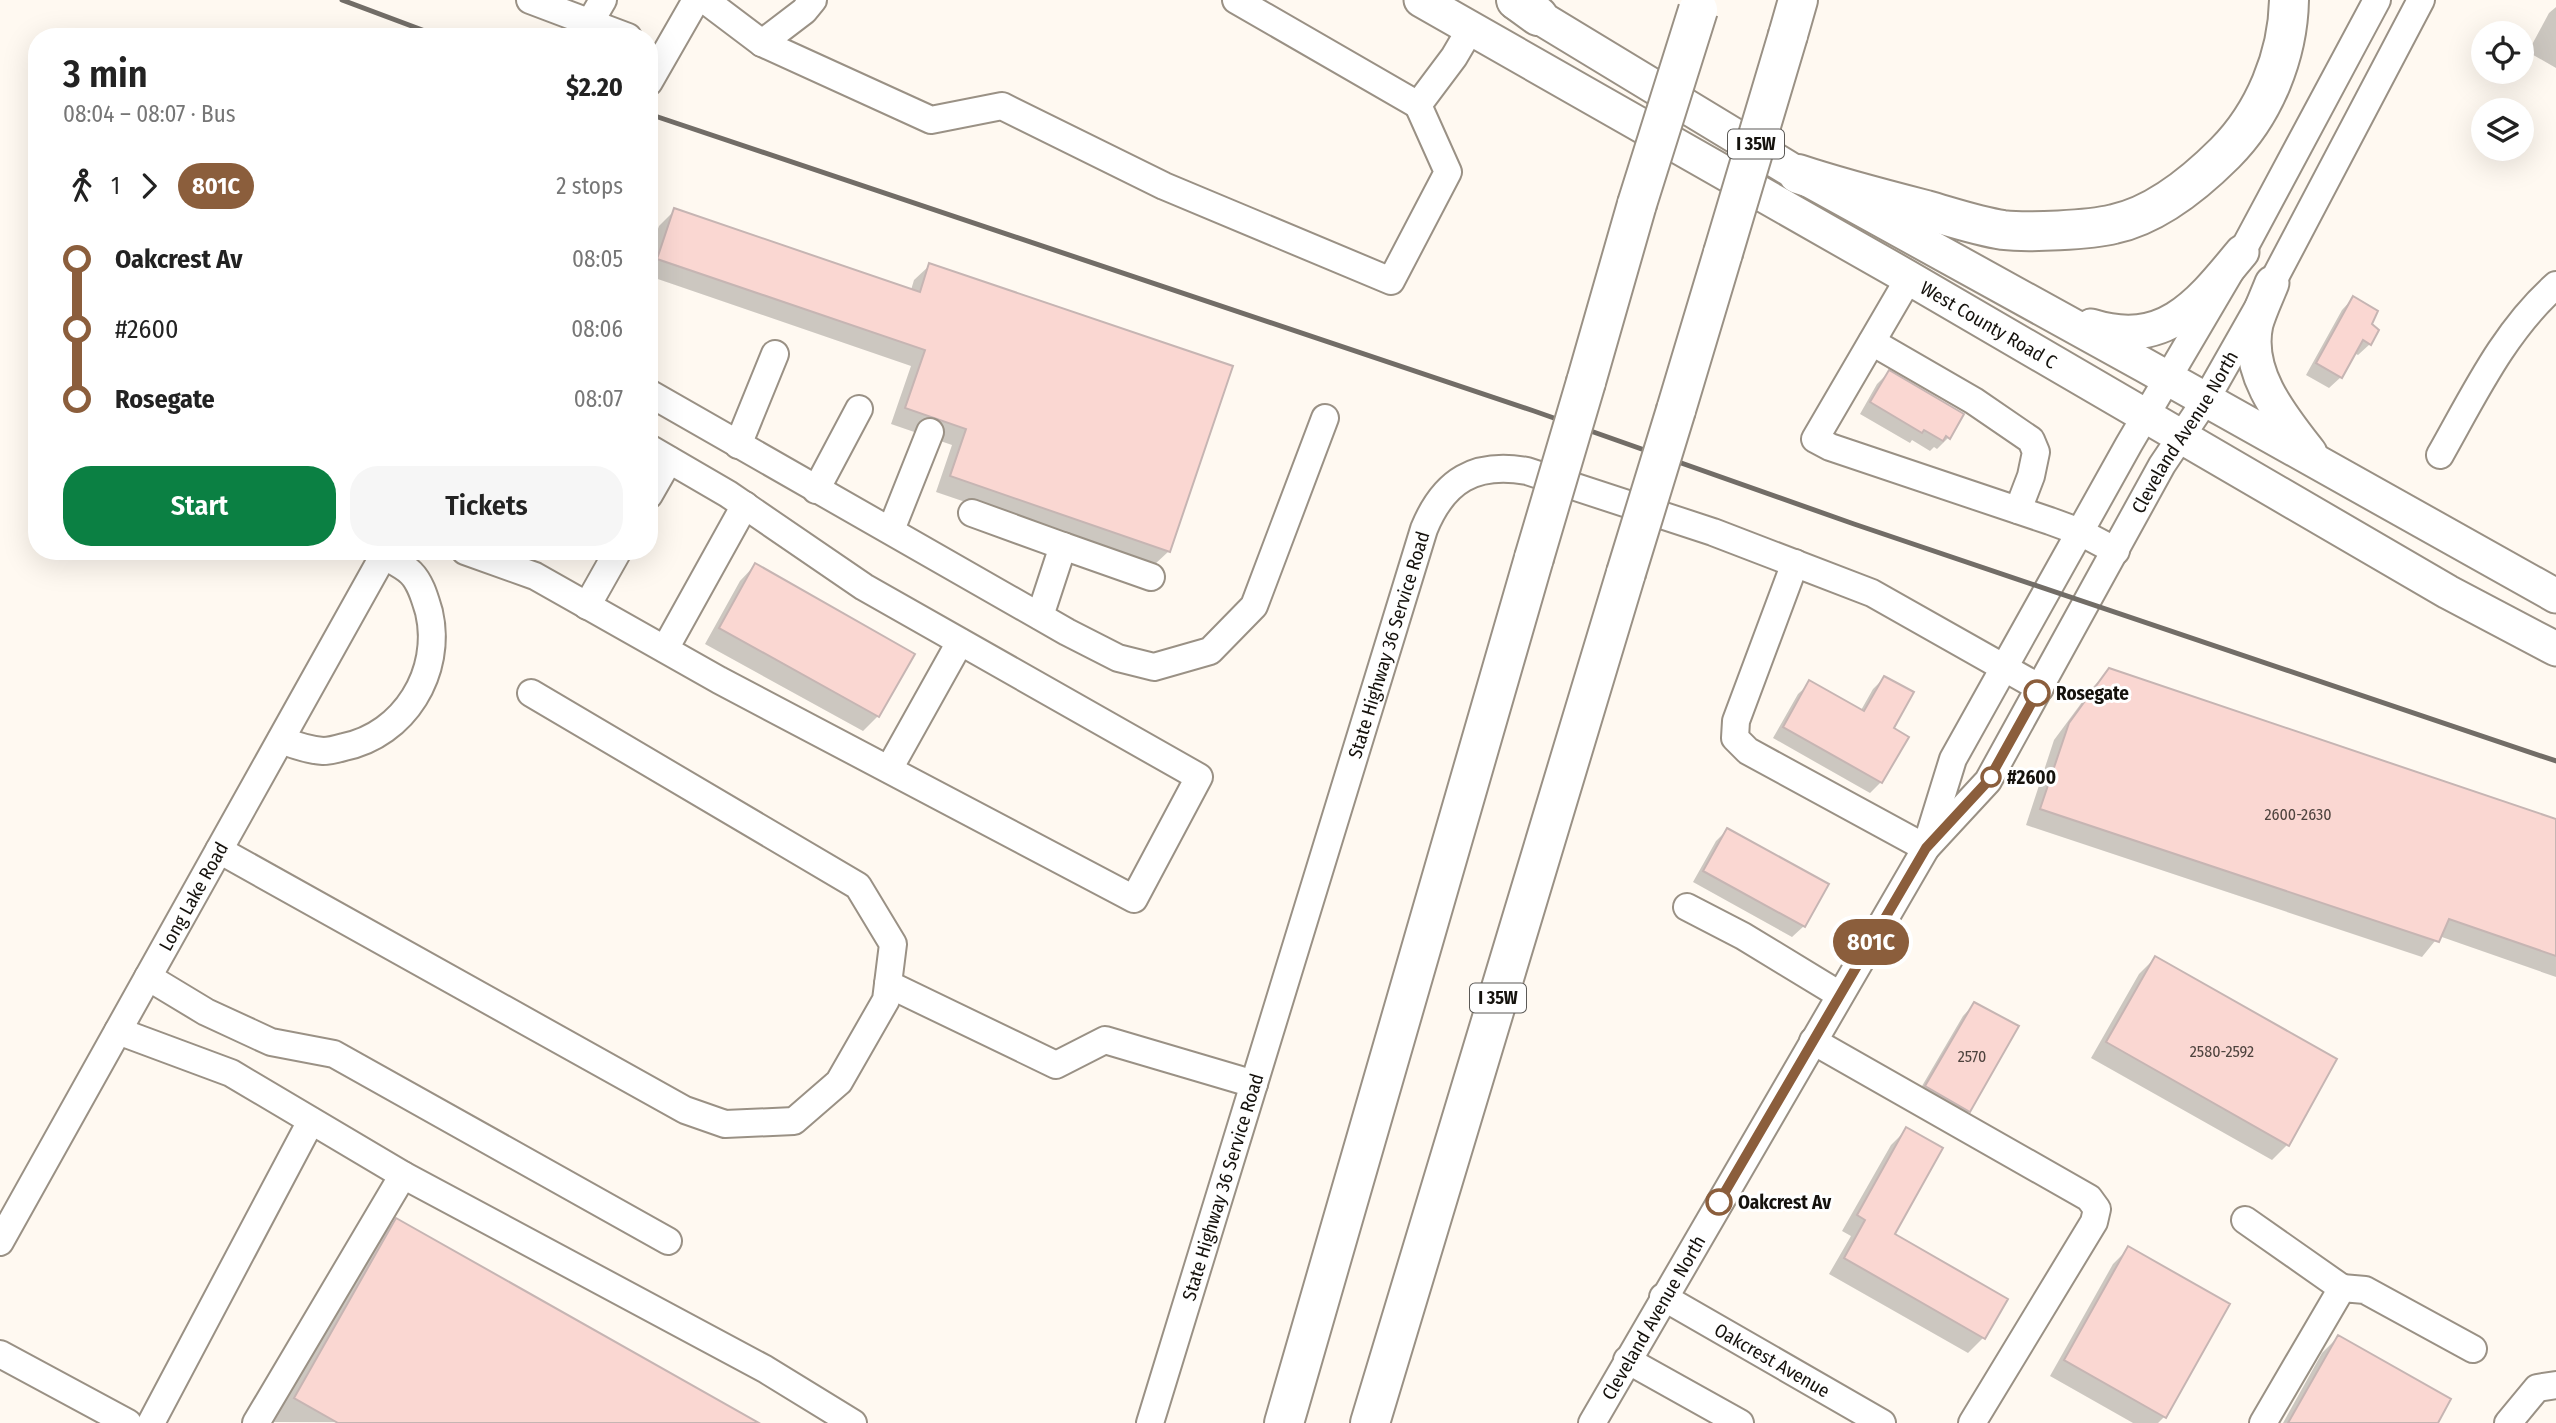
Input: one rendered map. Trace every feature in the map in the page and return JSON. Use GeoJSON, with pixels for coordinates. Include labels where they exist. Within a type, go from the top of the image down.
{"type":"FeatureCollection","features":[{"type":"Feature","properties":{"kind":"highway"},"geometry":{"type":"LineString","coordinates":[[1798,174],[1852,191],[2004,230],[2065,229],[2115,224],[2176,195],[2206,172],[2233,145],[2255,114],[2270,85],[2282,49],[2289,0]]}},
{"type":"Feature","properties":{"kind":"highway"},"geometry":{"type":"LineString","coordinates":[[1284,1423],[1637,204],[1700,5]]}},
{"type":"Feature","properties":{"kind":"highway","name":"I 35W"},"geometry":{"type":"LineString","coordinates":[[1370,1423],[1795,10]]}},
{"type":"Feature","properties":{"kind":"main road","name":"West County Road C"},"geometry":{"type":"LineString","coordinates":[[1421,0],[1909,278],[2448,592],[2556,649]]}},
{"type":"Feature","properties":{"kind":"main road","name":"West County Road C"},"geometry":{"type":"LineString","coordinates":[[1522,5],[1798,174],[2556,597]]}},
{"type":"Feature","properties":{"kind":"main road"},"geometry":{"type":"LineString","coordinates":[[2053,314],[2112,332],[2160,327],[2204,298],[2242,252]]}},
{"type":"Feature","properties":{"kind":"main road"},"geometry":{"type":"LineString","coordinates":[[2272,282],[2256,326],[2255,359],[2263,382],[2282,416],[2318,463]]}},
{"type":"Feature","properties":{"kind":"street"},"geometry":{"type":"LineString","coordinates":[[530,0],[601,28]]}},
{"type":"Feature","properties":{"kind":"street"},"geometry":{"type":"LineString","coordinates":[[589,24],[603,0]]}},
{"type":"Feature","properties":{"kind":"street"},"geometry":{"type":"LineString","coordinates":[[658,47],[696,0]]}},
{"type":"Feature","properties":{"kind":"street"},"geometry":{"type":"LineString","coordinates":[[705,0],[762,43],[931,120],[1002,106],[1164,186],[1391,281],[1448,172],[1418,105],[1237,0]]}},
{"type":"Feature","properties":{"kind":"street"},"geometry":{"type":"LineString","coordinates":[[762,43],[804,11],[813,0]]}},
{"type":"Feature","properties":{"kind":"street","name":"Cleveland Avenue North"},"geometry":{"type":"LineString","coordinates":[[1926,848],[1953,759],[2242,252],[2377,0]]}},
{"type":"Feature","properties":{"kind":"street","name":"Cleveland Avenue North"},"geometry":{"type":"LineString","coordinates":[[1592,1423],[1926,848],[1988,781],[2162,465],[2205,401],[2272,282],[2421,0]]}},
{"type":"Feature","properties":{"kind":"street"},"geometry":{"type":"LineString","coordinates":[[1418,105],[1454,57],[1471,28]]}},
{"type":"Feature","properties":{"kind":"street"},"geometry":{"type":"LineString","coordinates":[[1909,278],[1815,439],[1830,447],[2080,532],[2116,551]]}},
{"type":"Feature","properties":{"kind":"street"},"geometry":{"type":"LineString","coordinates":[[2440,455],[2505,343],[2532,306],[2556,285]]}},
{"type":"Feature","properties":{"kind":"street"},"geometry":{"type":"LineString","coordinates":[[1872,342],[1974,401],[2031,440],[2036,452],[2031,477],[2018,510]]}},
{"type":"Feature","properties":{"kind":"street"},"geometry":{"type":"LineString","coordinates":[[738,444],[775,354]]}},
{"type":"Feature","properties":{"kind":"street"},"geometry":{"type":"LineString","coordinates":[[658,398],[1040,616],[1118,658],[1154,667],[1210,651],[1254,606],[1325,418]]}},
{"type":"Feature","properties":{"kind":"street"},"geometry":{"type":"LineString","coordinates":[[816,490],[859,409]]}},
{"type":"Feature","properties":{"kind":"street"},"geometry":{"type":"LineString","coordinates":[[891,530],[930,432]]}},
{"type":"Feature","properties":{"kind":"street"},"geometry":{"type":"LineString","coordinates":[[525,561],[535,576],[587,606],[1134,899],[1199,777],[864,587],[745,505],[659,454]]}},
{"type":"Feature","properties":{"kind":"street","name":"State Highway 36 Service Road"},"geometry":{"type":"LineString","coordinates":[[1150,1423],[1424,529],[1433,509],[1446,491],[1464,478],[1484,470],[1505,467],[1527,471],[1713,531],[1872,593],[2040,688]]}},
{"type":"Feature","properties":{"kind":"street"},"geometry":{"type":"LineString","coordinates":[[665,649],[745,505]]}},
{"type":"Feature","properties":{"kind":"street"},"geometry":{"type":"LineString","coordinates":[[972,513],[1152,577]]}},
{"type":"Feature","properties":{"kind":"street"},"geometry":{"type":"LineString","coordinates":[[1040,616],[1063,546]]}},
{"type":"Feature","properties":{"kind":"street","name":"Long Lake Road"},"geometry":{"type":"LineString","coordinates":[[0,1242],[382,560]]}},
{"type":"Feature","properties":{"kind":"street"},"geometry":{"type":"LineString","coordinates":[[281,740],[299,747],[324,751],[356,745],[383,733],[407,709],[424,680],[430,654],[432,625],[424,594],[412,574],[393,560]]}},
{"type":"Feature","properties":{"kind":"street"},"geometry":{"type":"LineString","coordinates":[[587,606],[613,560]]}},
{"type":"Feature","properties":{"kind":"street"},"geometry":{"type":"LineString","coordinates":[[1794,563],[1736,720],[1735,738],[1748,751],[1926,848]]}},
{"type":"Feature","properties":{"kind":"street"},"geometry":{"type":"LineString","coordinates":[[889,769],[960,642]]}},
{"type":"Feature","properties":{"kind":"street"},"geometry":{"type":"LineString","coordinates":[[219,850],[685,1110],[725,1124],[794,1121],[839,1082],[886,1000],[892,944],[858,886],[531,693]]}},
{"type":"Feature","properties":{"kind":"street"},"geometry":{"type":"LineString","coordinates":[[1687,907],[1743,936],[1840,995]]}},
{"type":"Feature","properties":{"kind":"street"},"geometry":{"type":"LineString","coordinates":[[148,977],[206,1012],[271,1042],[334,1054],[668,1241]]}},
{"type":"Feature","properties":{"kind":"street"},"geometry":{"type":"LineString","coordinates":[[888,984],[1056,1065],[1105,1040],[1254,1084]]}},
{"type":"Feature","properties":{"kind":"street"},"geometry":{"type":"LineString","coordinates":[[118,1031],[231,1073],[403,1175],[765,1369],[853,1423]]}},
{"type":"Feature","properties":{"kind":"street"},"geometry":{"type":"LineString","coordinates":[[1812,1041],[2089,1198],[2097,1209],[2094,1222],[1972,1423]]}},
{"type":"Feature","properties":{"kind":"street"},"geometry":{"type":"LineString","coordinates":[[150,1423],[311,1121]]}},
{"type":"Feature","properties":{"kind":"street"},"geometry":{"type":"LineString","coordinates":[[256,1423],[403,1175]]}},
{"type":"Feature","properties":{"kind":"street"},"geometry":{"type":"LineString","coordinates":[[2245,1220],[2342,1288],[2365,1290],[2473,1349]]}},
{"type":"Feature","properties":{"kind":"street"},"geometry":{"type":"LineString","coordinates":[[2263,1423],[2342,1288]]}},
{"type":"Feature","properties":{"kind":"street","name":"Oakcrest Avenue"},"geometry":{"type":"LineString","coordinates":[[1663,1297],[1882,1423]]}},
{"type":"Feature","properties":{"kind":"street"},"geometry":{"type":"LineString","coordinates":[[0,1354],[128,1423]]}},
{"type":"Feature","properties":{"kind":"street"},"geometry":{"type":"LineString","coordinates":[[1627,1360],[1740,1423]]}},
{"type":"Feature","properties":{"kind":"street"},"geometry":{"type":"LineString","coordinates":[[2508,1423],[2537,1388],[2556,1385]]}},
{"type":"Feature","properties":{"kind":"building"},"geometry":{"type":"Polygon","coordinates":[[[674,208],[920,292],[929,263],[1233,366],[1170,552],[950,476],[966,429],[905,408],[925,350],[658,259],[674,208]]]}},
{"type":"Feature","properties":{"kind":"building"},"geometry":{"type":"Polygon","coordinates":[[[2353,296],[2378,311],[2372,324],[2379,330],[2371,345],[2363,340],[2342,378],[2316,363],[2353,296]]]}},
{"type":"Feature","properties":{"kind":"building"},"geometry":{"type":"Polygon","coordinates":[[[1889,370],[1964,414],[1950,439],[1946,436],[1943,441],[1924,430],[1922,433],[1870,402],[1889,370]]]}},
{"type":"Feature","properties":{"kind":"building"},"geometry":{"type":"Polygon","coordinates":[[[755,563],[915,654],[879,717],[719,628],[755,563]]]}},
{"type":"Feature","properties":{"kind":"building"},"geometry":{"type":"Polygon","coordinates":[[[2109,668],[2556,819],[2556,956],[2449,919],[2439,942],[2040,809],[2069,723],[2109,668]]]}},
{"type":"Feature","properties":{"kind":"building"},"geometry":{"type":"Polygon","coordinates":[[[1884,676],[1914,692],[1894,728],[1909,737],[1882,783],[1783,727],[1809,680],[1864,711],[1884,676]]]}},
{"type":"Feature","properties":{"kind":"building"},"geometry":{"type":"Polygon","coordinates":[[[1727,828],[1829,884],[1805,927],[1703,871],[1727,828]]]}},
{"type":"Feature","properties":{"kind":"building"},"geometry":{"type":"Polygon","coordinates":[[[2155,956],[2337,1059],[2289,1146],[2106,1042],[2155,956]]]}},
{"type":"Feature","properties":{"kind":"building"},"geometry":{"type":"Polygon","coordinates":[[[1974,1002],[2019,1026],[1970,1112],[1925,1086],[1974,1002]]]}},
{"type":"Feature","properties":{"kind":"building"},"geometry":{"type":"Polygon","coordinates":[[[1906,1127],[1943,1148],[1895,1234],[2008,1299],[1985,1339],[1844,1258],[1865,1220],[1857,1215],[1906,1127]]]}},
{"type":"Feature","properties":{"kind":"building"},"geometry":{"type":"Polygon","coordinates":[[[396,1218],[759,1423],[338,1423],[294,1398],[396,1218]]]}},
{"type":"Feature","properties":{"kind":"building"},"geometry":{"type":"Polygon","coordinates":[[[2128,1246],[2230,1304],[2166,1418],[2064,1360],[2128,1246]]]}},
{"type":"Feature","properties":{"kind":"building"},"geometry":{"type":"Polygon","coordinates":[[[2338,1335],[2451,1399],[2438,1423],[2288,1423],[2338,1335]]]}},
{"type":"Feature","properties":{"kind":"railway"},"geometry":{"type":"LineString","coordinates":[[342,0],[417,28]]}},
{"type":"Feature","properties":{"kind":"railway"},"geometry":{"type":"LineString","coordinates":[[658,117],[1534,411],[1854,524],[2556,761]]}},
{"type":"Feature","properties":{"kind":"bus line","name":"801C"},"geometry":{"type":"LineString","coordinates":[[1719,1202],[1926,848],[1988,781],[2037,693]]}},
{"type":"Feature","properties":{"kind":"place","name":"Rosegate"},"geometry":{"type":"Point","coordinates":[2037,693]}},
{"type":"Feature","properties":{"kind":"place","name":"#2600"},"geometry":{"type":"Point","coordinates":[1991,777]}},
{"type":"Feature","properties":{"kind":"place","name":"Oakcrest Av"},"geometry":{"type":"Point","coordinates":[1719,1202]}}]}
